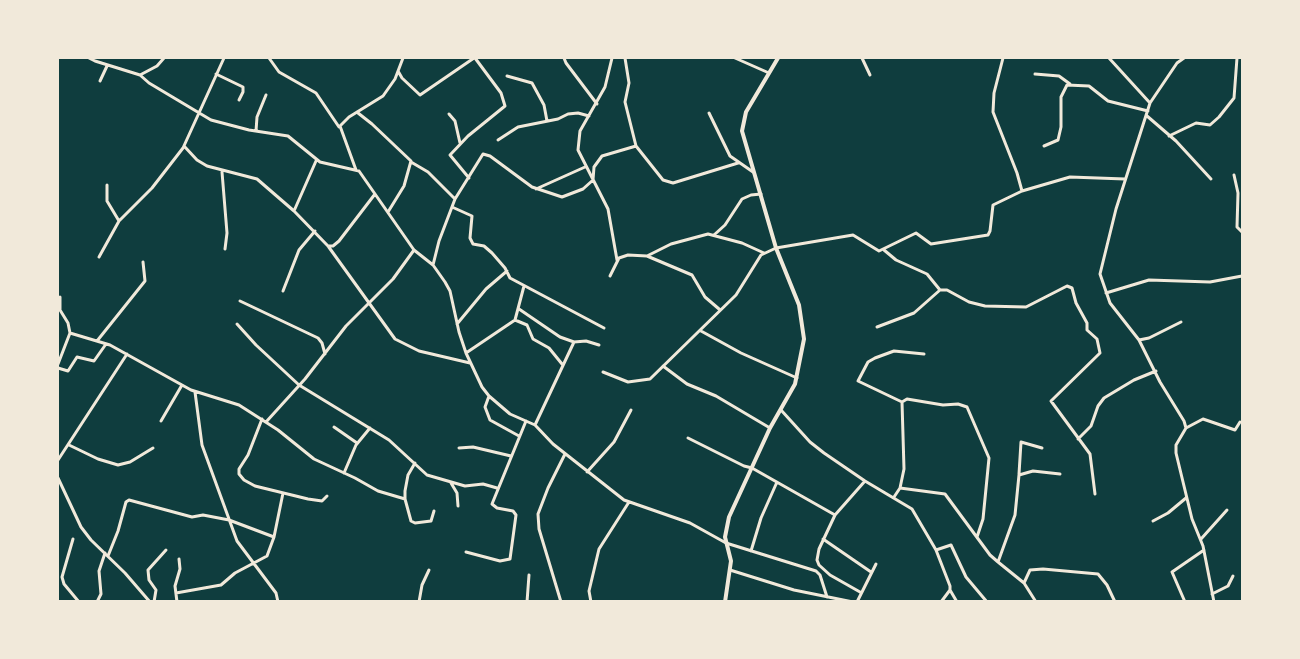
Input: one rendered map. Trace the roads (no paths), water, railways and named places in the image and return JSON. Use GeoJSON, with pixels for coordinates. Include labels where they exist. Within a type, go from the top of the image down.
{"type":"FeatureCollection","features":[{"type":"Feature","properties":{"kind":"street"},"geometry":{"type":"LineString","coordinates":[[89,58],[107,66],[140,75],[149,83],[200,114],[229,125],[291,138],[316,161],[335,167],[356,170]]}},
{"type":"Feature","properties":{"kind":"street"},"geometry":{"type":"LineString","coordinates":[[140,75],[157,66],[164,58]]}},
{"type":"Feature","properties":{"kind":"street"},"geometry":{"type":"LineString","coordinates":[[100,257],[119,221],[152,188],[184,146],[224,58]]}},
{"type":"Feature","properties":{"kind":"street"},"geometry":{"type":"LineString","coordinates":[[269,58],[279,72],[316,93],[339,128],[356,170],[414,250],[433,265],[450,291],[457,325],[466,353],[482,387],[489,396],[510,414],[535,425],[553,444],[587,472],[629,502],[690,524],[726,543],[818,572],[827,597]]}},
{"type":"Feature","properties":{"kind":"street"},"geometry":{"type":"LineString","coordinates":[[339,128],[346,120],[383,96],[395,79],[403,58]]}},
{"type":"Feature","properties":{"kind":"street"},"geometry":{"type":"LineString","coordinates":[[398,70],[402,78],[420,95],[475,58],[501,94],[505,106],[460,143],[450,156],[469,178]]}},
{"type":"Feature","properties":{"kind":"street"},"geometry":{"type":"LineString","coordinates":[[564,58],[597,104]]}},
{"type":"Feature","properties":{"kind":"street"},"geometry":{"type":"LineString","coordinates":[[610,276],[617,260],[608,209],[578,153],[582,126],[597,104],[605,87],[612,58]]}},
{"type":"Feature","properties":{"kind":"street"},"geometry":{"type":"LineString","coordinates":[[625,58],[629,84],[625,102],[636,146],[640,154],[668,183],[738,163]]}},
{"type":"Feature","properties":{"kind":"street"},"geometry":{"type":"LineString","coordinates":[[735,58],[770,73]]}},
{"type":"Feature","properties":{"kind":"street"},"geometry":{"type":"LineString","coordinates":[[725,602],[730,570],[730,553],[726,543],[725,531],[728,517],[770,428],[798,378],[804,339],[799,306],[776,248],[742,137],[742,125],[750,103],[778,58]]}},
{"type":"Feature","properties":{"kind":"street"},"geometry":{"type":"LineString","coordinates":[[862,58],[870,75]]}},
{"type":"Feature","properties":{"kind":"street"},"geometry":{"type":"LineString","coordinates":[[1003,58],[994,92],[994,112],[1018,173],[1022,191]]}},
{"type":"Feature","properties":{"kind":"street"},"geometry":{"type":"LineString","coordinates":[[1109,58],[1150,103]]}},
{"type":"Feature","properties":{"kind":"street"},"geometry":{"type":"LineString","coordinates":[[1182,58],[1150,103],[1125,179],[1101,264],[1100,274],[1106,293],[1116,313],[1140,340],[1186,428]]}},
{"type":"Feature","properties":{"kind":"street"},"geometry":{"type":"LineString","coordinates":[[1170,136],[1196,123],[1210,125],[1219,118],[1234,98],[1237,58]]}},
{"type":"Feature","properties":{"kind":"street"},"geometry":{"type":"LineString","coordinates":[[100,81],[107,66]]}},
{"type":"Feature","properties":{"kind":"street"},"geometry":{"type":"LineString","coordinates":[[216,74],[243,87],[239,100]]}},
{"type":"Feature","properties":{"kind":"street"},"geometry":{"type":"LineString","coordinates":[[1035,74],[1059,76],[1070,84],[1089,86],[1108,101],[1148,111]]}},
{"type":"Feature","properties":{"kind":"street"},"geometry":{"type":"LineString","coordinates":[[507,76],[532,83],[544,105],[546,121]]}},
{"type":"Feature","properties":{"kind":"street"},"geometry":{"type":"LineString","coordinates":[[1044,146],[1058,140],[1061,127],[1061,97],[1065,86],[1070,84]]}},
{"type":"Feature","properties":{"kind":"street"},"geometry":{"type":"LineString","coordinates":[[256,131],[258,117],[266,95]]}},
{"type":"Feature","properties":{"kind":"street"},"geometry":{"type":"LineString","coordinates":[[358,113],[381,132],[411,162],[428,172],[455,199]]}},
{"type":"Feature","properties":{"kind":"street"},"geometry":{"type":"LineString","coordinates":[[498,140],[514,129],[572,113],[589,116]]}},
{"type":"Feature","properties":{"kind":"street"},"geometry":{"type":"LineString","coordinates":[[709,113],[725,149],[738,163],[754,172]]}},
{"type":"Feature","properties":{"kind":"street"},"geometry":{"type":"LineString","coordinates":[[449,114],[455,120],[460,143]]}},
{"type":"Feature","properties":{"kind":"street"},"geometry":{"type":"LineString","coordinates":[[1147,116],[1170,136],[1211,179]]}},
{"type":"Feature","properties":{"kind":"street"},"geometry":{"type":"LineString","coordinates":[[184,146],[201,163],[222,172],[257,179],[294,211],[328,246],[395,340],[419,351],[459,362],[471,362]]}},
{"type":"Feature","properties":{"kind":"street"},"geometry":{"type":"LineString","coordinates":[[433,265],[439,241],[455,199],[485,154],[536,189],[562,197],[583,189],[593,180],[593,169],[602,156],[636,146]]}},
{"type":"Feature","properties":{"kind":"street"},"geometry":{"type":"LineString","coordinates":[[294,211],[316,161]]}},
{"type":"Feature","properties":{"kind":"street"},"geometry":{"type":"LineString","coordinates":[[388,212],[404,186],[411,162]]}},
{"type":"Feature","properties":{"kind":"street"},"geometry":{"type":"LineString","coordinates":[[536,189],[585,167]]}},
{"type":"Feature","properties":{"kind":"street"},"geometry":{"type":"LineString","coordinates":[[222,172],[227,233],[224,249]]}},
{"type":"Feature","properties":{"kind":"street"},"geometry":{"type":"LineString","coordinates":[[1234,175],[1238,193],[1237,227],[1242,232]]}},
{"type":"Feature","properties":{"kind":"street"},"geometry":{"type":"LineString","coordinates":[[603,372],[621,380],[637,382],[650,379],[701,331],[718,309],[742,288],[764,252],[776,248],[853,235],[877,251],[884,250],[916,233],[931,244],[988,234],[993,205],[1022,191],[1070,178],[1125,179]]}},
{"type":"Feature","properties":{"kind":"street"},"geometry":{"type":"LineString","coordinates":[[107,184],[107,201],[119,221]]}},
{"type":"Feature","properties":{"kind":"street"},"geometry":{"type":"LineString","coordinates":[[328,246],[333,246],[339,241],[375,194]]}},
{"type":"Feature","properties":{"kind":"street"},"geometry":{"type":"LineString","coordinates":[[714,235],[725,225],[742,199],[760,194]]}},
{"type":"Feature","properties":{"kind":"street"},"geometry":{"type":"LineString","coordinates":[[452,206],[472,216],[470,238],[473,244],[486,247],[507,271],[510,278],[604,328]]}},
{"type":"Feature","properties":{"kind":"street"},"geometry":{"type":"LineString","coordinates":[[283,291],[300,250],[315,231]]}},
{"type":"Feature","properties":{"kind":"street"},"geometry":{"type":"LineString","coordinates":[[647,256],[679,241],[703,235],[714,235],[742,242],[764,252]]}},
{"type":"Feature","properties":{"kind":"street"},"geometry":{"type":"LineString","coordinates":[[266,422],[275,414],[368,303],[393,279],[414,250]]}},
{"type":"Feature","properties":{"kind":"street"},"geometry":{"type":"LineString","coordinates":[[884,250],[896,260],[927,274],[940,290]]}},
{"type":"Feature","properties":{"kind":"street"},"geometry":{"type":"LineString","coordinates":[[617,260],[628,256],[647,256],[692,275],[705,297],[718,309]]}},
{"type":"Feature","properties":{"kind":"street"},"geometry":{"type":"LineString","coordinates":[[97,341],[142,285],[145,278],[143,262]]}},
{"type":"Feature","properties":{"kind":"street"},"geometry":{"type":"LineString","coordinates":[[457,325],[486,289],[507,271]]}},
{"type":"Feature","properties":{"kind":"street"},"geometry":{"type":"LineString","coordinates":[[1106,293],[1149,280],[1210,282],[1242,276]]}},
{"type":"Feature","properties":{"kind":"street"},"geometry":{"type":"LineString","coordinates":[[466,353],[515,320],[524,286]]}},
{"type":"Feature","properties":{"kind":"street"},"geometry":{"type":"LineString","coordinates":[[877,327],[914,313],[940,290],[947,290],[969,302],[985,306],[1021,308],[1050,296],[1067,286],[1072,288],[1076,303],[1087,323],[1087,330],[1097,339],[1100,352],[1051,401],[1090,454],[1095,494]]}},
{"type":"Feature","properties":{"kind":"street"},"geometry":{"type":"LineString","coordinates":[[58,364],[70,333],[68,323],[60,310],[60,297]]}},
{"type":"Feature","properties":{"kind":"street"},"geometry":{"type":"LineString","coordinates":[[240,301],[318,338],[322,343],[325,354]]}},
{"type":"Feature","properties":{"kind":"street"},"geometry":{"type":"LineString","coordinates":[[518,309],[550,331],[574,342],[599,345]]}},
{"type":"Feature","properties":{"kind":"street"},"geometry":{"type":"LineString","coordinates":[[515,320],[527,325],[533,340],[549,348],[562,364]]}},
{"type":"Feature","properties":{"kind":"street"},"geometry":{"type":"LineString","coordinates":[[1140,340],[1149,338],[1181,322]]}},
{"type":"Feature","properties":{"kind":"street"},"geometry":{"type":"LineString","coordinates":[[237,324],[256,345],[299,385],[389,440],[428,476],[465,486],[483,484],[497,488]]}},
{"type":"Feature","properties":{"kind":"street"},"geometry":{"type":"LineString","coordinates":[[701,331],[741,353],[798,378]]}},
{"type":"Feature","properties":{"kind":"street"},"geometry":{"type":"LineString","coordinates":[[70,333],[106,344],[195,392],[226,400],[262,419],[314,459],[344,472],[378,492],[404,499]]}},
{"type":"Feature","properties":{"kind":"street"},"geometry":{"type":"LineString","coordinates":[[535,425],[562,364],[574,342]]}},
{"type":"Feature","properties":{"kind":"street"},"geometry":{"type":"LineString","coordinates":[[58,368],[68,371],[77,357],[94,362],[106,344]]}},
{"type":"Feature","properties":{"kind":"street"},"geometry":{"type":"LineString","coordinates":[[902,402],[858,380],[868,362],[875,358],[894,351],[924,354]]}},
{"type":"Feature","properties":{"kind":"street"},"geometry":{"type":"LineString","coordinates":[[58,460],[127,354]]}},
{"type":"Feature","properties":{"kind":"street"},"geometry":{"type":"LineString","coordinates":[[663,366],[686,384],[716,396],[770,428]]}},
{"type":"Feature","properties":{"kind":"street"},"geometry":{"type":"LineString","coordinates":[[1078,440],[1091,426],[1098,406],[1104,398],[1134,380],[1156,371]]}},
{"type":"Feature","properties":{"kind":"street"},"geometry":{"type":"LineString","coordinates":[[161,421],[182,385]]}},
{"type":"Feature","properties":{"kind":"street"},"geometry":{"type":"LineString","coordinates":[[195,392],[202,445],[237,541],[276,593],[278,602]]}},
{"type":"Feature","properties":{"kind":"street"},"geometry":{"type":"LineString","coordinates":[[489,396],[485,407],[490,420],[519,436]]}},
{"type":"Feature","properties":{"kind":"street"},"geometry":{"type":"LineString","coordinates":[[902,402],[907,399],[943,405],[958,404],[967,407],[973,416],[989,458],[983,519],[977,537]]}},
{"type":"Feature","properties":{"kind":"street"},"geometry":{"type":"LineString","coordinates":[[894,497],[900,488],[904,469],[902,402]]}},
{"type":"Feature","properties":{"kind":"street"},"geometry":{"type":"LineString","coordinates":[[587,472],[614,442],[631,410]]}},
{"type":"Feature","properties":{"kind":"street"},"geometry":{"type":"LineString","coordinates":[[781,410],[814,445],[865,481],[909,506],[918,516],[936,550],[950,590],[957,602]]}},
{"type":"Feature","properties":{"kind":"street"},"geometry":{"type":"LineString","coordinates":[[262,419],[248,455],[239,469],[239,474],[249,484],[283,493],[321,501],[327,496]]}},
{"type":"Feature","properties":{"kind":"street"},"geometry":{"type":"LineString","coordinates":[[1214,602],[1204,550],[1186,498],[1176,448],[1186,428],[1203,419],[1236,430],[1240,422]]}},
{"type":"Feature","properties":{"kind":"street"},"geometry":{"type":"LineString","coordinates":[[466,552],[500,561],[510,559],[516,516],[513,510],[492,506],[497,488],[526,421]]}},
{"type":"Feature","properties":{"kind":"street"},"geometry":{"type":"LineString","coordinates":[[334,427],[357,443]]}},
{"type":"Feature","properties":{"kind":"street"},"geometry":{"type":"LineString","coordinates":[[344,472],[357,443],[370,428]]}},
{"type":"Feature","properties":{"kind":"street"},"geometry":{"type":"LineString","coordinates":[[688,438],[744,466],[752,468],[835,515]]}},
{"type":"Feature","properties":{"kind":"street"},"geometry":{"type":"LineString","coordinates":[[998,562],[1015,515],[1021,442],[1023,441],[1042,448]]}},
{"type":"Feature","properties":{"kind":"street"},"geometry":{"type":"LineString","coordinates":[[69,445],[98,459],[118,465],[130,462],[153,448]]}},
{"type":"Feature","properties":{"kind":"street"},"geometry":{"type":"LineString","coordinates":[[459,448],[473,447],[511,456]]}},
{"type":"Feature","properties":{"kind":"street"},"geometry":{"type":"LineString","coordinates":[[561,602],[540,530],[538,514],[548,488],[566,454]]}},
{"type":"Feature","properties":{"kind":"street"},"geometry":{"type":"LineString","coordinates":[[415,463],[408,475],[404,499],[412,522],[432,521],[434,511]]}},
{"type":"Feature","properties":{"kind":"street"},"geometry":{"type":"LineString","coordinates":[[1019,475],[1033,471],[1060,474]]}},
{"type":"Feature","properties":{"kind":"street"},"geometry":{"type":"LineString","coordinates":[[58,478],[82,527],[95,545],[107,555],[150,602]]}},
{"type":"Feature","properties":{"kind":"street"},"geometry":{"type":"LineString","coordinates":[[860,592],[830,575],[819,565],[818,555],[823,539],[835,515],[865,481]]}},
{"type":"Feature","properties":{"kind":"street"},"geometry":{"type":"LineString","coordinates":[[451,482],[457,493],[458,506]]}},
{"type":"Feature","properties":{"kind":"street"},"geometry":{"type":"LineString","coordinates":[[751,551],[762,518],[778,482]]}},
{"type":"Feature","properties":{"kind":"street"},"geometry":{"type":"LineString","coordinates":[[900,488],[945,494],[990,555],[1024,583],[1036,602]]}},
{"type":"Feature","properties":{"kind":"street"},"geometry":{"type":"LineString","coordinates":[[176,593],[221,584],[236,572],[268,556],[283,493]]}},
{"type":"Feature","properties":{"kind":"street"},"geometry":{"type":"LineString","coordinates":[[1153,521],[1168,513],[1186,498]]}},
{"type":"Feature","properties":{"kind":"street"},"geometry":{"type":"LineString","coordinates":[[97,602],[100,594],[99,571],[118,531],[127,500],[134,500],[192,517],[201,515],[229,520],[274,537]]}},
{"type":"Feature","properties":{"kind":"street"},"geometry":{"type":"LineString","coordinates":[[591,602],[589,590],[601,545],[629,502]]}},
{"type":"Feature","properties":{"kind":"street"},"geometry":{"type":"LineString","coordinates":[[1201,540],[1227,510]]}},
{"type":"Feature","properties":{"kind":"street"},"geometry":{"type":"LineString","coordinates":[[73,539],[62,577],[64,584],[79,602]]}},
{"type":"Feature","properties":{"kind":"street"},"geometry":{"type":"LineString","coordinates":[[823,539],[871,572]]}},
{"type":"Feature","properties":{"kind":"street"},"geometry":{"type":"LineString","coordinates":[[936,550],[951,545],[966,577],[987,602]]}},
{"type":"Feature","properties":{"kind":"street"},"geometry":{"type":"LineString","coordinates":[[154,602],[156,590],[150,582],[148,570],[166,550]]}},
{"type":"Feature","properties":{"kind":"street"},"geometry":{"type":"LineString","coordinates":[[1185,602],[1172,572],[1204,550]]}},
{"type":"Feature","properties":{"kind":"street"},"geometry":{"type":"LineString","coordinates":[[177,602],[175,586],[180,569],[179,559]]}},
{"type":"Feature","properties":{"kind":"street"},"geometry":{"type":"LineString","coordinates":[[730,570],[794,590],[855,602],[876,564]]}},
{"type":"Feature","properties":{"kind":"street"},"geometry":{"type":"LineString","coordinates":[[419,602],[422,585],[429,570]]}},
{"type":"Feature","properties":{"kind":"street"},"geometry":{"type":"LineString","coordinates":[[1024,583],[1030,570],[1098,574],[1103,579],[1115,602]]}},
{"type":"Feature","properties":{"kind":"street"},"geometry":{"type":"LineString","coordinates":[[527,602],[529,574]]}},
{"type":"Feature","properties":{"kind":"street"},"geometry":{"type":"LineString","coordinates":[[1212,594],[1228,586],[1233,576]]}},
{"type":"Feature","properties":{"kind":"street"},"geometry":{"type":"LineString","coordinates":[[941,602],[950,590]]}}]}
